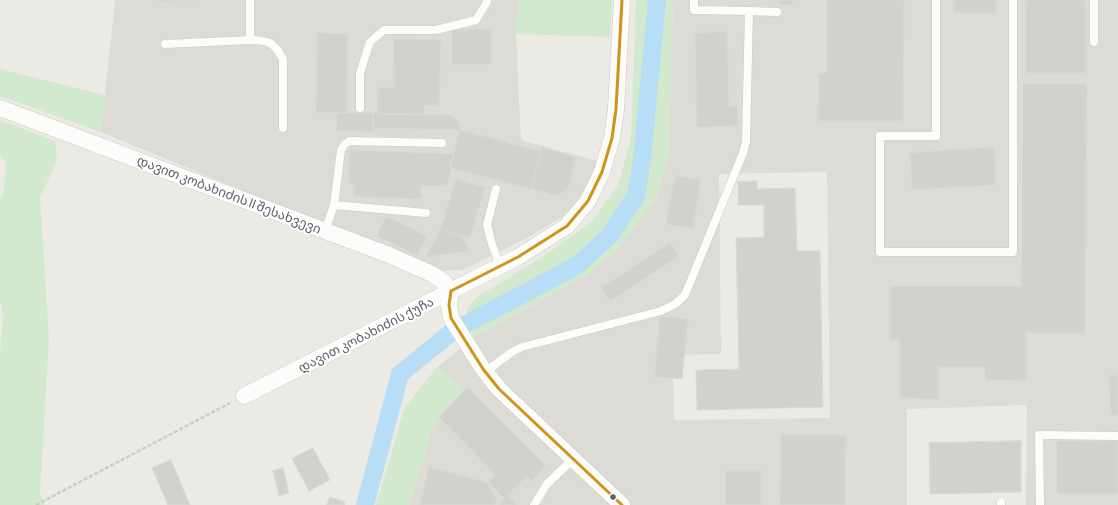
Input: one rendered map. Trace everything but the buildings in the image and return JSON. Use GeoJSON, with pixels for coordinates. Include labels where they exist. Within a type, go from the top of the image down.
{"type":"FeatureCollection","features":[{"type":"Feature","properties":{"kind":"street","name":"დავით კობახიძის ქუჩა"},"geometry":{"type":"LineString","coordinates":[[244,396],[518,257],[567,226],[588,201],[602,172],[612,138],[616,109],[622,0]]}},
{"type":"Feature","properties":{"kind":"street","name":"დავით კობახიძის II შესახვევი"},"geometry":{"type":"LineString","coordinates":[[0,108],[389,255],[432,274],[444,282],[451,291]]}},
{"type":"Feature","properties":{"kind":"street"},"geometry":{"type":"LineString","coordinates":[[451,291],[451,318],[485,372],[499,389],[622,505]]}},
{"type":"Feature","properties":{"kind":"lane"},"geometry":{"type":"LineString","coordinates":[[250,0],[250,40]]}},
{"type":"Feature","properties":{"kind":"lane"},"geometry":{"type":"LineString","coordinates":[[360,108],[360,73],[370,42],[384,30],[436,30],[476,20],[487,0]]}},
{"type":"Feature","properties":{"kind":"lane"},"geometry":{"type":"LineString","coordinates":[[694,0],[694,10],[777,12]]}},
{"type":"Feature","properties":{"kind":"lane"},"geometry":{"type":"LineString","coordinates":[[936,0],[936,136],[880,136],[880,252],[1013,252],[1012,0]]}},
{"type":"Feature","properties":{"kind":"lane"},"geometry":{"type":"LineString","coordinates":[[1094,0],[1094,42]]}},
{"type":"Feature","properties":{"kind":"lane"},"geometry":{"type":"LineString","coordinates":[[485,372],[512,352],[522,347],[661,311],[675,304],[685,295],[743,153],[746,142],[749,11]]}},
{"type":"Feature","properties":{"kind":"lane"},"geometry":{"type":"LineString","coordinates":[[165,44],[264,40],[278,49],[283,59],[283,128]]}},
{"type":"Feature","properties":{"kind":"lane"},"geometry":{"type":"LineString","coordinates":[[325,231],[334,205],[341,150],[349,141],[442,143]]}},
{"type":"Feature","properties":{"kind":"lane"},"geometry":{"type":"LineString","coordinates":[[496,189],[487,225],[500,266]]}},
{"type":"Feature","properties":{"kind":"lane"},"geometry":{"type":"LineString","coordinates":[[334,205],[426,213]]}},
{"type":"Feature","properties":{"kind":"lane"},"geometry":{"type":"LineString","coordinates":[[1040,505],[1039,435],[1118,436]]}},
{"type":"Feature","properties":{"kind":"lane"},"geometry":{"type":"LineString","coordinates":[[534,505],[547,484],[573,459]]}},
{"type":"Feature","properties":{"kind":"path"},"geometry":{"type":"LineString","coordinates":[[36,505],[244,396]]}},
{"type":"Feature","properties":{"kind":"shaded area"},"geometry":{"type":"Polygon","coordinates":[[[115,0],[519,0],[516,34],[521,140],[600,162],[589,187],[567,214],[532,235],[463,270],[439,271],[427,267],[101,132],[115,0]]]}},
{"type":"Feature","properties":{"kind":"shaded area"},"geometry":{"type":"Polygon","coordinates":[[[673,0],[1118,0],[1118,505],[1026,505],[1027,405],[907,409],[907,505],[409,505],[432,429],[464,393],[457,384],[437,367],[474,338],[586,275],[611,256],[656,200],[669,155],[673,0]],[[827,172],[719,174],[721,354],[673,355],[674,420],[830,418],[827,172]]]}},
{"type":"Feature","properties":{"kind":"green space"},"geometry":{"type":"Polygon","coordinates":[[[519,0],[612,0],[610,37],[516,34],[519,0]]]}},
{"type":"Feature","properties":{"kind":"green space"},"geometry":{"type":"Polygon","coordinates":[[[636,0],[673,0],[669,155],[656,200],[611,256],[586,275],[474,338],[466,312],[474,299],[541,258],[591,222],[618,185],[631,139],[636,0]]]}},
{"type":"Feature","properties":{"kind":"green space"},"geometry":{"type":"Polygon","coordinates":[[[0,69],[105,95],[101,132],[0,96],[0,69]]]}},
{"type":"Feature","properties":{"kind":"green space"},"geometry":{"type":"Polygon","coordinates":[[[0,120],[55,141],[57,160],[40,198],[49,338],[40,494],[44,505],[0,505],[0,357],[3,314],[0,301],[0,201],[4,188],[6,163],[0,155],[0,120]]]}},
{"type":"Feature","properties":{"kind":"green space"},"geometry":{"type":"Polygon","coordinates":[[[437,367],[457,384],[464,393],[432,429],[409,505],[376,505],[405,407],[437,367]]]}},
{"type":"Feature","properties":{"kind":"waterway"},"geometry":{"type":"LineString","coordinates":[[365,505],[400,374],[453,331],[578,265],[610,235],[636,196],[642,160],[657,0]]}},
{"type":"Feature","properties":{"kind":"transit line"},"geometry":{"type":"LineString","coordinates":[[451,291],[518,257],[567,226],[588,201],[602,172],[612,138],[616,109],[622,0]]}},
{"type":"Feature","properties":{"kind":"transit line"},"geometry":{"type":"LineString","coordinates":[[451,291],[449,305],[451,318],[483,369],[499,389],[622,505]]}}]}
